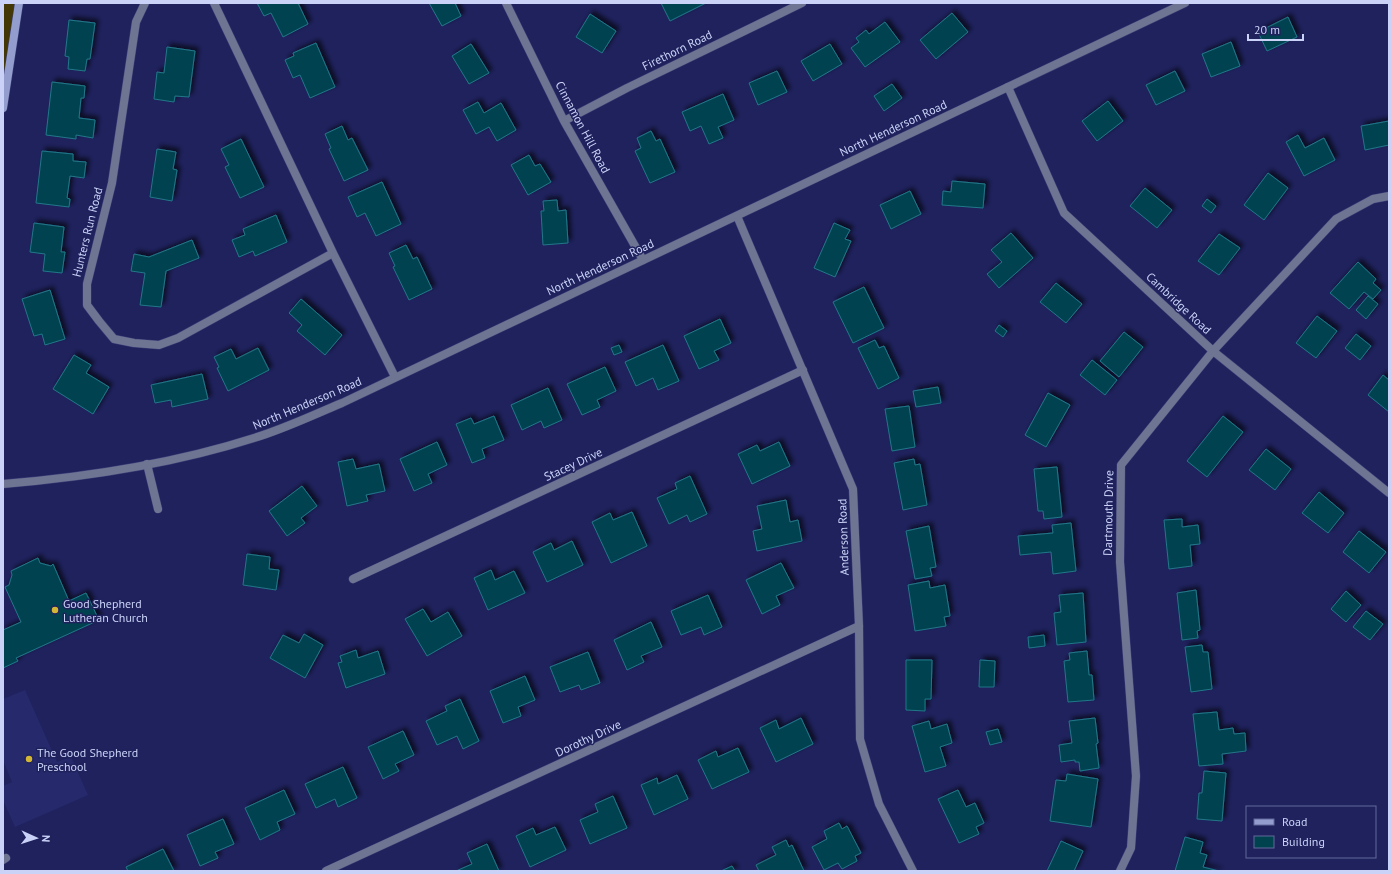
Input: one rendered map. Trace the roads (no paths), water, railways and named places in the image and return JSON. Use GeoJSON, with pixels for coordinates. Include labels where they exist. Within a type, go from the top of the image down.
{"type":"FeatureCollection","features":[{"type":"Feature","properties":{"kind":"main road"},"geometry":{"type":"LineString","coordinates":[[3,108],[19,3]]}},
{"type":"Feature","properties":{"kind":"street","name":"Hunters Run Road"},"geometry":{"type":"LineString","coordinates":[[145,3],[136,22],[112,183],[87,284],[87,304],[99,321],[114,338],[134,343],[159,345],[178,338],[333,253]]}},
{"type":"Feature","properties":{"kind":"street"},"geometry":{"type":"LineString","coordinates":[[214,3],[333,253],[395,377]]}},
{"type":"Feature","properties":{"kind":"street","name":"Cinnamon Hill Road"},"geometry":{"type":"LineString","coordinates":[[506,3],[564,122],[643,260]]}},
{"type":"Feature","properties":{"kind":"street","name":"Firethorn Road"},"geometry":{"type":"LineString","coordinates":[[564,122],[627,88],[802,3]]}},
{"type":"Feature","properties":{"kind":"street","name":"North Henderson Road"},"geometry":{"type":"LineString","coordinates":[[3,484],[97,474],[213,450],[255,438],[342,403],[1185,3]]}},
{"type":"Feature","properties":{"kind":"street","name":"Cambridge Road"},"geometry":{"type":"LineString","coordinates":[[1008,87],[1064,213],[1213,351],[1389,493]]}},
{"type":"Feature","properties":{"kind":"street","name":"Dartmouth Drive"},"geometry":{"type":"LineString","coordinates":[[1120,871],[1131,848],[1136,776],[1120,562],[1121,465],[1213,351],[1336,219],[1373,199],[1389,196]]}},
{"type":"Feature","properties":{"kind":"street","name":"Anderson Road"},"geometry":{"type":"LineString","coordinates":[[737,216],[853,489],[859,626],[860,739],[879,804],[913,871]]}},
{"type":"Feature","properties":{"kind":"street","name":"Stacey Drive"},"geometry":{"type":"LineString","coordinates":[[353,579],[802,370]]}},
{"type":"Feature","properties":{"kind":"street"},"geometry":{"type":"LineString","coordinates":[[147,464],[158,509]]}},
{"type":"Feature","properties":{"kind":"street","name":"Dorothy Drive"},"geometry":{"type":"LineString","coordinates":[[326,871],[859,626]]}},
{"type":"Feature","properties":{"kind":"place","name":"Good Shepherd Lutheran Church"},"geometry":{"type":"Point","coordinates":[55,610]}},
{"type":"Feature","properties":{"kind":"place","name":"The Good Shepherd Preschool"},"geometry":{"type":"Point","coordinates":[29,759]}}]}
